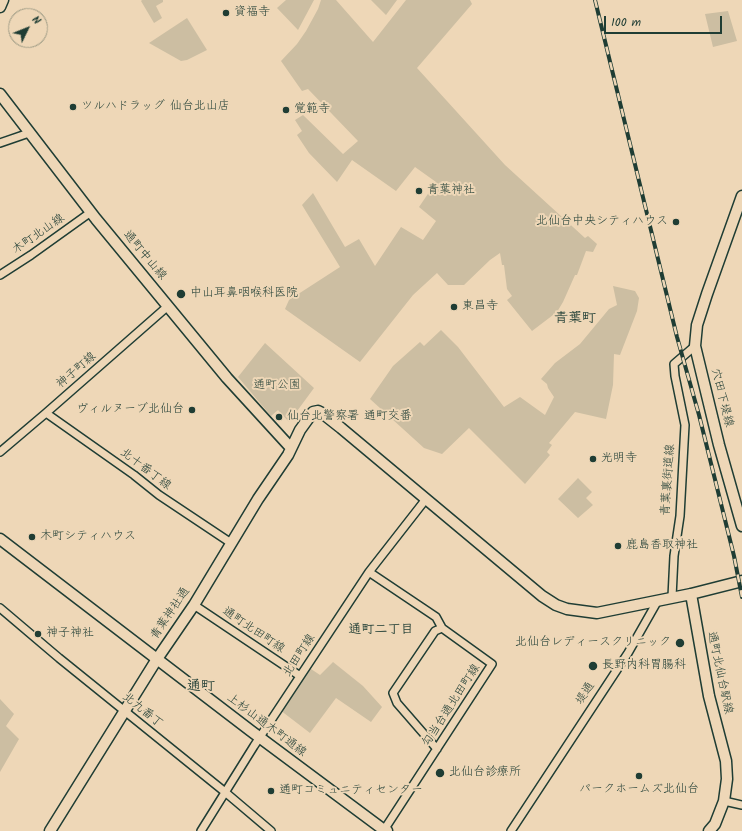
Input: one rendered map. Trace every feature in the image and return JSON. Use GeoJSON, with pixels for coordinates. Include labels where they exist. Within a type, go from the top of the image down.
{"type":"FeatureCollection","features":[{"type":"Feature","properties":{"kind":"street"},"geometry":{"type":"LineString","coordinates":[[0,7],[3,0]]}},
{"type":"Feature","properties":{"kind":"street","name":"通町中山線"},"geometry":{"type":"LineString","coordinates":[[0,94],[91,212],[227,378],[291,448]]}},
{"type":"Feature","properties":{"kind":"street"},"geometry":{"type":"LineString","coordinates":[[0,144],[29,132]]}},
{"type":"Feature","properties":{"kind":"street"},"geometry":{"type":"LineString","coordinates":[[695,346],[697,325],[742,196]]}},
{"type":"Feature","properties":{"kind":"street","name":"木町北山線"},"geometry":{"type":"LineString","coordinates":[[0,275],[31,255],[91,212]]}},
{"type":"Feature","properties":{"kind":"street","name":"神子町線"},"geometry":{"type":"LineString","coordinates":[[0,452],[168,306]]}},
{"type":"Feature","properties":{"kind":"street","name":"青葉裏街道線"},"geometry":{"type":"LineString","coordinates":[[672,598],[674,556],[680,516],[685,425],[674,364],[695,346]]}},
{"type":"Feature","properties":{"kind":"street","name":"穴田下堤線"},"geometry":{"type":"LineString","coordinates":[[695,346],[719,445],[742,526]]}},
{"type":"Feature","properties":{"kind":"street","name":"青葉神社通"},"geometry":{"type":"LineString","coordinates":[[50,831],[157,659],[194,605],[291,448],[300,430],[313,412],[318,411],[322,413],[426,499]]}},
{"type":"Feature","properties":{"kind":"street","name":"北十番丁線"},"geometry":{"type":"LineString","coordinates":[[46,413],[175,506],[231,543]]}},
{"type":"Feature","properties":{"kind":"street"},"geometry":{"type":"LineString","coordinates":[[426,499],[542,596],[567,610],[597,613],[657,602],[742,581]]}},
{"type":"Feature","properties":{"kind":"street","name":"北田町線"},"geometry":{"type":"LineString","coordinates":[[201,831],[260,737],[369,572],[426,499]]}},
{"type":"Feature","properties":{"kind":"street","name":"上杉山通木町通線"},"geometry":{"type":"LineString","coordinates":[[0,539],[385,830]]}},
{"type":"Feature","properties":{"kind":"street","name":"勾当台通北田町線"},"geometry":{"type":"LineString","coordinates":[[369,572],[436,617],[442,628],[492,664],[385,830]]}},
{"type":"Feature","properties":{"kind":"street","name":"通町北仙台駅線"},"geometry":{"type":"LineString","coordinates":[[691,594],[709,696],[726,761],[727,779],[724,801],[715,824],[709,831]]}},
{"type":"Feature","properties":{"kind":"street","name":"堤通"},"geometry":{"type":"LineString","coordinates":[[511,831],[628,653],[657,602]]}},
{"type":"Feature","properties":{"kind":"street","name":"通町北田町線"},"geometry":{"type":"LineString","coordinates":[[194,605],[300,676]]}},
{"type":"Feature","properties":{"kind":"street","name":"北九番丁"},"geometry":{"type":"LineString","coordinates":[[0,608],[125,712],[226,792],[271,831]]}},
{"type":"Feature","properties":{"kind":"street"},"geometry":{"type":"LineString","coordinates":[[437,749],[397,703],[393,693],[435,631],[442,628]]}},
{"type":"Feature","properties":{"kind":"street"},"geometry":{"type":"LineString","coordinates":[[724,801],[742,804]]}},
{"type":"Feature","properties":{"kind":"green space"},"geometry":{"type":"Polygon","coordinates":[[[163,0],[163,2],[156,6],[162,18],[154,23],[141,1],[163,0]]]}},
{"type":"Feature","properties":{"kind":"green space"},"geometry":{"type":"Polygon","coordinates":[[[286,0],[314,0],[298,30],[277,8],[286,0]]]}},
{"type":"Feature","properties":{"kind":"green space"},"geometry":{"type":"Polygon","coordinates":[[[321,0],[336,0],[373,42],[406,0],[470,0],[472,4],[417,68],[505,165],[585,238],[588,236],[597,244],[593,252],[586,251],[577,275],[575,275],[557,312],[532,331],[507,300],[512,296],[507,289],[504,265],[502,265],[500,253],[490,260],[464,285],[448,285],[437,273],[413,295],[360,362],[285,309],[289,300],[340,267],[302,205],[313,193],[345,247],[359,239],[375,266],[401,227],[423,240],[436,221],[419,207],[436,182],[415,167],[396,191],[352,160],[337,182],[309,153],[297,135],[302,131],[295,120],[303,115],[343,154],[358,141],[308,89],[302,91],[281,61],[297,44],[306,31],[318,9],[321,0]]]}},
{"type":"Feature","properties":{"kind":"green space"},"geometry":{"type":"Polygon","coordinates":[[[371,0],[397,0],[386,15],[371,0]]]}},
{"type":"Feature","properties":{"kind":"green space"},"geometry":{"type":"Polygon","coordinates":[[[728,11],[737,41],[713,47],[705,14],[728,11]]]}},
{"type":"Feature","properties":{"kind":"green space"},"geometry":{"type":"Polygon","coordinates":[[[187,18],[207,50],[187,60],[181,61],[149,43],[187,18]]]}},
{"type":"Feature","properties":{"kind":"green space"},"geometry":{"type":"Polygon","coordinates":[[[613,286],[635,291],[639,298],[637,311],[620,355],[614,354],[613,385],[606,419],[575,412],[549,443],[552,445],[547,452],[550,455],[525,484],[469,428],[442,454],[424,448],[370,399],[393,366],[420,342],[424,346],[441,330],[458,347],[504,407],[520,397],[545,415],[554,397],[547,384],[541,379],[555,363],[580,344],[609,309],[617,305],[613,286]]]}},
{"type":"Feature","properties":{"kind":"green space","name":"通町公園"},"geometry":{"type":"Polygon","coordinates":[[[265,343],[314,388],[289,422],[278,410],[271,416],[238,377],[265,343]]]}},
{"type":"Feature","properties":{"kind":"green space"},"geometry":{"type":"Polygon","coordinates":[[[578,478],[592,492],[586,498],[593,505],[578,518],[558,499],[578,478]]]}},
{"type":"Feature","properties":{"kind":"green space"},"geometry":{"type":"Polygon","coordinates":[[[333,662],[363,686],[382,707],[371,722],[336,698],[310,733],[280,710],[308,667],[320,675],[333,662]]]}},
{"type":"Feature","properties":{"kind":"green space"},"geometry":{"type":"Polygon","coordinates":[[[0,699],[14,714],[6,726],[19,739],[0,772],[0,699]]]}},
{"type":"Feature","properties":{"kind":"railway"},"geometry":{"type":"LineString","coordinates":[[595,0],[677,337],[699,415],[734,556],[742,597]]}},
{"type":"Feature","properties":{"kind":"place","name":"資福寺"},"geometry":{"type":"Point","coordinates":[226,13]}},
{"type":"Feature","properties":{"kind":"place","name":"ツルハドラッグ 仙台北山店"},"geometry":{"type":"Point","coordinates":[73,107]}},
{"type":"Feature","properties":{"kind":"place","name":"覚範寺"},"geometry":{"type":"Point","coordinates":[286,110]}},
{"type":"Feature","properties":{"kind":"place","name":"青葉神社"},"geometry":{"type":"Point","coordinates":[419,191]}},
{"type":"Feature","properties":{"kind":"place","name":"北仙台中央シティハウス"},"geometry":{"type":"Point","coordinates":[676,222]}},
{"type":"Feature","properties":{"kind":"place","name":"中山耳鼻咽喉科医院"},"geometry":{"type":"Point","coordinates":[181,294]}},
{"type":"Feature","properties":{"kind":"place","name":"東昌寺"},"geometry":{"type":"Point","coordinates":[454,307]}},
{"type":"Feature","properties":{"kind":"place","name":"ヴィルヌーブ北仙台"},"geometry":{"type":"Point","coordinates":[192,410]}},
{"type":"Feature","properties":{"kind":"place","name":"仙台北警察署 通町交番"},"geometry":{"type":"Point","coordinates":[279,417]}},
{"type":"Feature","properties":{"kind":"place","name":"光明寺"},"geometry":{"type":"Point","coordinates":[593,459]}},
{"type":"Feature","properties":{"kind":"place","name":"木町シティハウス"},"geometry":{"type":"Point","coordinates":[32,537]}},
{"type":"Feature","properties":{"kind":"place","name":"鹿島香取神社"},"geometry":{"type":"Point","coordinates":[618,546]}},
{"type":"Feature","properties":{"kind":"place","name":"神子神社"},"geometry":{"type":"Point","coordinates":[38,634]}},
{"type":"Feature","properties":{"kind":"place","name":"北仙台レディースクリニック"},"geometry":{"type":"Point","coordinates":[680,643]}},
{"type":"Feature","properties":{"kind":"place","name":"長野内科胃腸科"},"geometry":{"type":"Point","coordinates":[593,666]}},
{"type":"Feature","properties":{"kind":"place","name":"北仙台診療所"},"geometry":{"type":"Point","coordinates":[440,773]}},
{"type":"Feature","properties":{"kind":"place","name":"パークホームズ北仙台"},"geometry":{"type":"Point","coordinates":[639,776]}},
{"type":"Feature","properties":{"kind":"place","name":"通町コミュニティセンター"},"geometry":{"type":"Point","coordinates":[271,791]}},
{"type":"Feature","properties":{"kind":"district","name":"青葉町"},"geometry":{"type":"Point","coordinates":[575,320]}},
{"type":"Feature","properties":{"kind":"district","name":"通町二丁目"},"geometry":{"type":"Point","coordinates":[381,631]}},
{"type":"Feature","properties":{"kind":"district","name":"通町"},"geometry":{"type":"Point","coordinates":[201,688]}}]}
